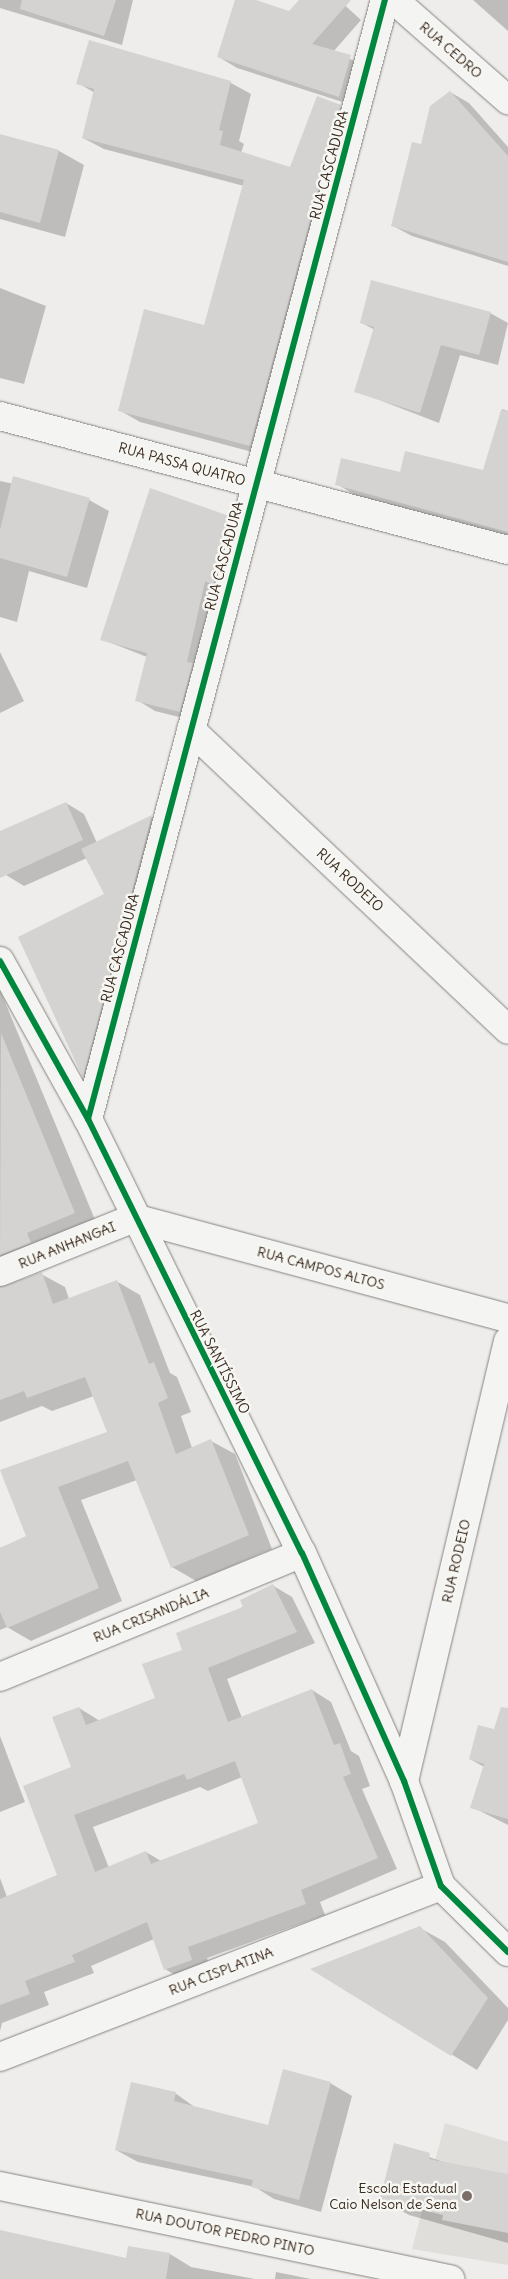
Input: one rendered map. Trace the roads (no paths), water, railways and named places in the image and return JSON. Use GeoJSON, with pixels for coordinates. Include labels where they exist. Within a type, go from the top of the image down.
{"type":"FeatureCollection","features":[{"type":"Feature","properties":{"kind":"street","name":"RUA CASCADURA"},"geometry":{"type":"LineString","coordinates":[[88,1119],[385,0]]}},
{"type":"Feature","properties":{"kind":"street","name":"RUA CEDRO"},"geometry":{"type":"LineString","coordinates":[[394,0],[508,100]]}},
{"type":"Feature","properties":{"kind":"street","name":"RUA PASSA QUATRO"},"geometry":{"type":"LineString","coordinates":[[0,416],[508,550]]}},
{"type":"Feature","properties":{"kind":"street","name":"RUA RODEIO"},"geometry":{"type":"LineString","coordinates":[[191,730],[508,1030]]}},
{"type":"Feature","properties":{"kind":"street","name":"RUA SANTÍSSIMO"},"geometry":{"type":"LineString","coordinates":[[0,961],[88,1119],[134,1218],[302,1553],[404,1781],[441,1886]]}},
{"type":"Feature","properties":{"kind":"street","name":"RUA ANHANGAI"},"geometry":{"type":"LineString","coordinates":[[0,1272],[134,1218]]}},
{"type":"Feature","properties":{"kind":"street","name":"RUA CAMPOS ALTOS"},"geometry":{"type":"LineString","coordinates":[[134,1218],[508,1318]]}},
{"type":"Feature","properties":{"kind":"street","name":"RUA RODEIO"},"geometry":{"type":"LineString","coordinates":[[404,1781],[508,1341]]}},
{"type":"Feature","properties":{"kind":"street","name":"RUA CRISANDÁLIA"},"geometry":{"type":"LineString","coordinates":[[0,1677],[302,1553]]}},
{"type":"Feature","properties":{"kind":"street"},"geometry":{"type":"LineString","coordinates":[[441,1886],[508,1952]]}},
{"type":"Feature","properties":{"kind":"street","name":"RUA CISPLATINA"},"geometry":{"type":"LineString","coordinates":[[0,2056],[441,1886]]}},
{"type":"Feature","properties":{"kind":"street","name":"RUA DOUTOR PEDRO PINTO"},"geometry":{"type":"LineString","coordinates":[[0,2186],[394,2273],[451,2279]]}},
{"type":"Feature","properties":{"kind":"place","name":"Escola Estadual Caio Nelson de Sena"},"geometry":{"type":"Point","coordinates":[467,2196]}}]}
